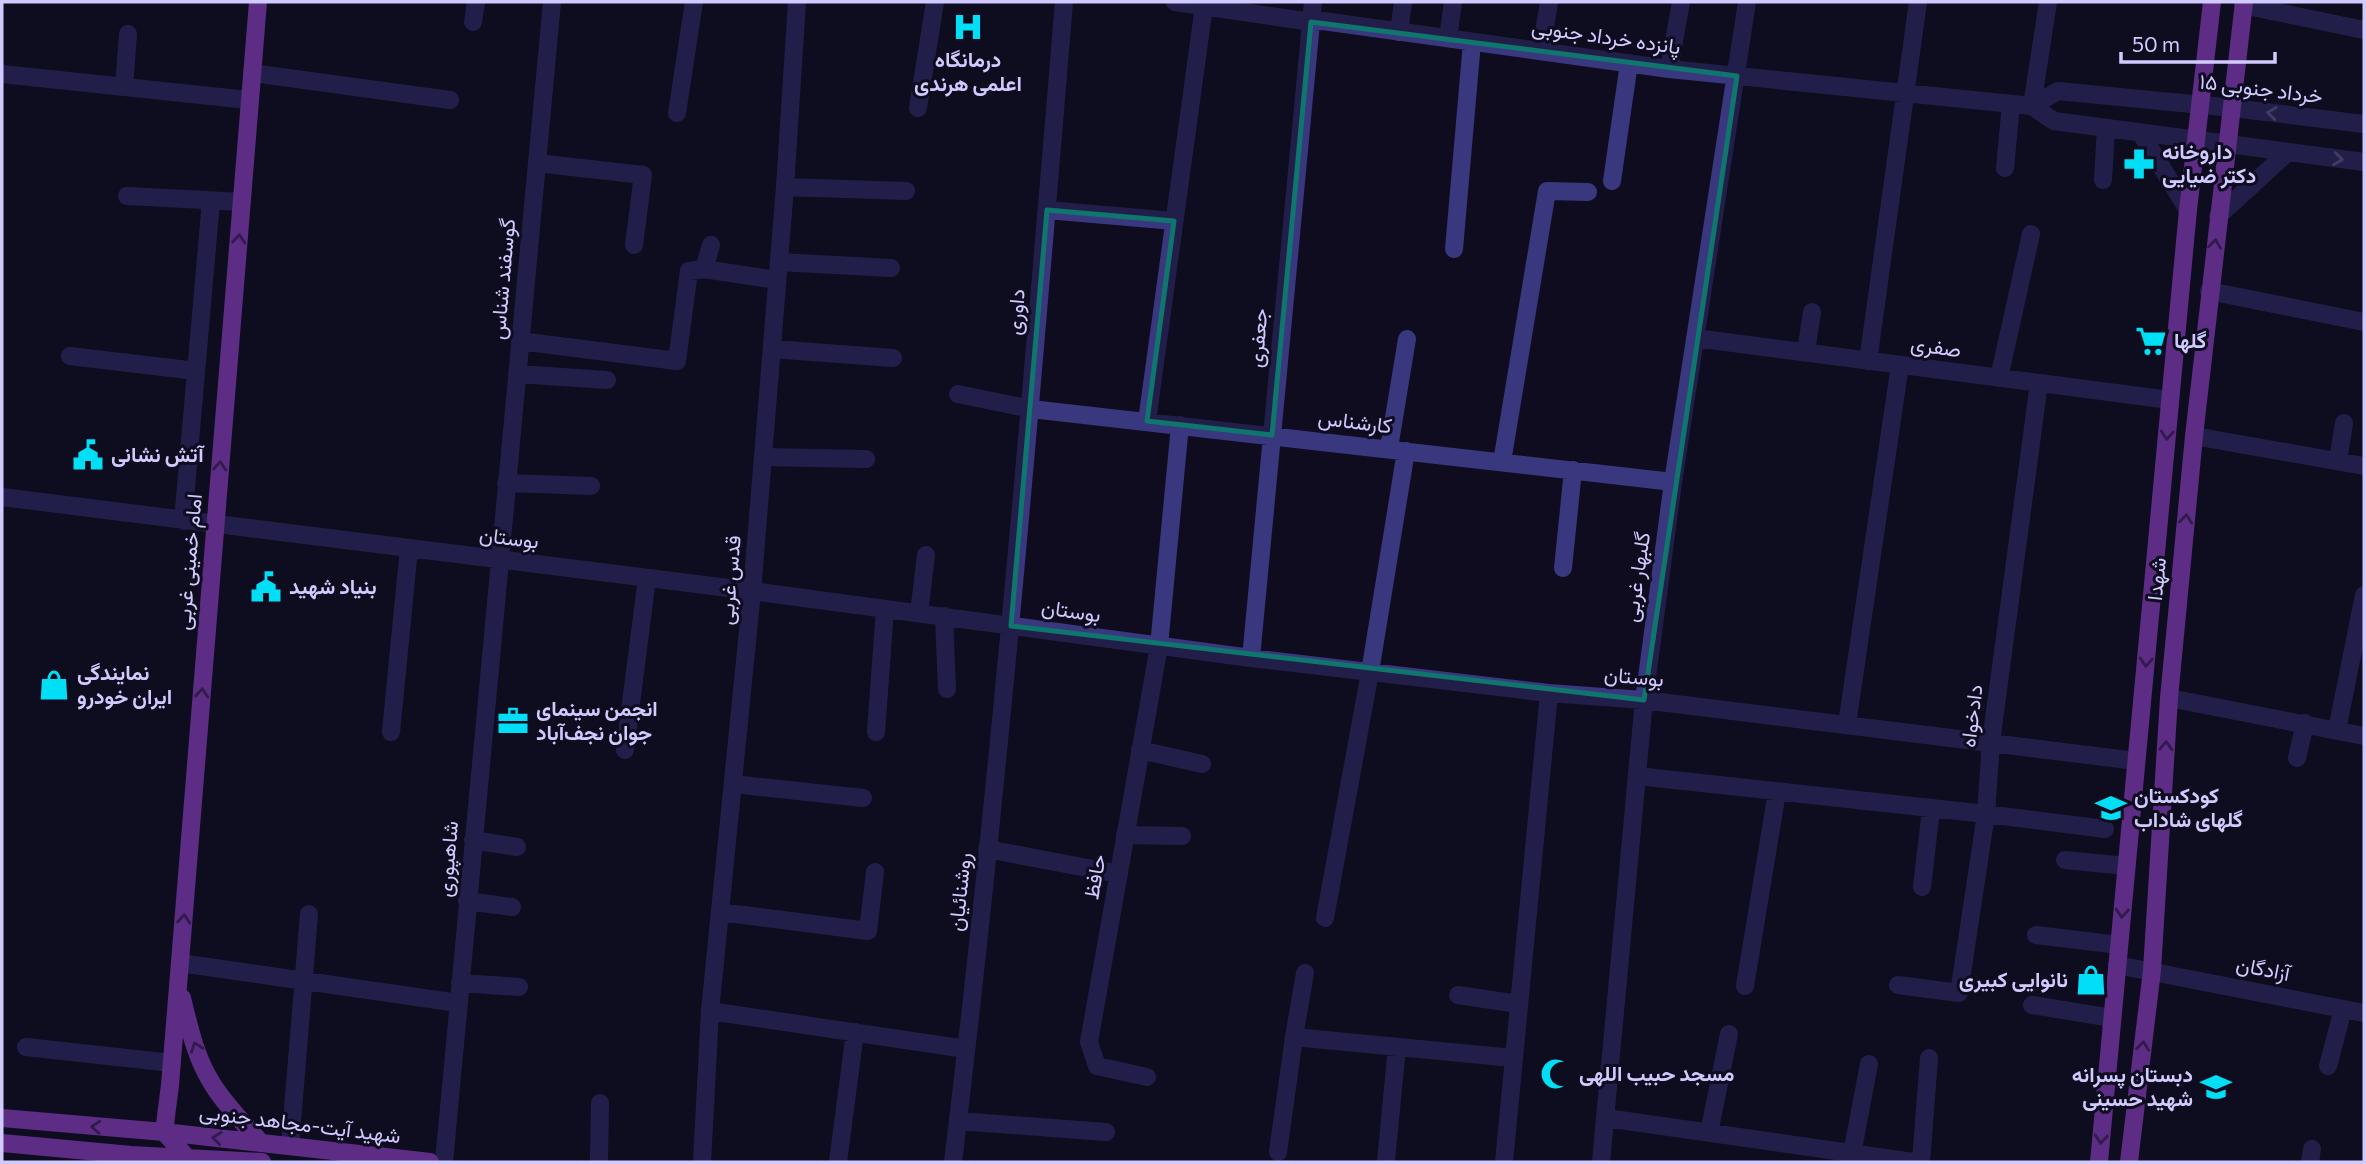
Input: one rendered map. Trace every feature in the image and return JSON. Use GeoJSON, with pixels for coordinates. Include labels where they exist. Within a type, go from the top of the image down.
{"type":"FeatureCollection","features":[{"type":"Feature","properties":{"kind":"main road","name":"امام خمینی غربی"},"geometry":{"type":"LineString","coordinates":[[164,1132],[172,1063],[258,2]]}},
{"type":"Feature","properties":{"kind":"main road","name":"شهدا"},"geometry":{"type":"LineString","coordinates":[[2099,1162],[2188,210],[2212,2]]}},
{"type":"Feature","properties":{"kind":"main road","name":"شهدا"},"geometry":{"type":"LineString","coordinates":[[2129,1162],[2152,970],[2169,698],[2194,436],[2243,4]]}},
{"type":"Feature","properties":{"kind":"main road"},"geometry":{"type":"LineString","coordinates":[[178,983],[194,1044],[209,1080],[261,1143]]}},
{"type":"Feature","properties":{"kind":"main road","name":"شهید آیت-مجاهد جنوبی"},"geometry":{"type":"LineString","coordinates":[[2,1118],[290,1146],[323,1156],[430,1162]]}},
{"type":"Feature","properties":{"kind":"main road"},"geometry":{"type":"LineString","coordinates":[[129,1158],[164,1132],[191,1161]]}},
{"type":"Feature","properties":{"kind":"main road"},"geometry":{"type":"LineString","coordinates":[[2,1143],[36,1148],[85,1162]]}},
{"type":"Feature","properties":{"kind":"main road","name":"شهید آیت-مجاهد جنوبی"},"geometry":{"type":"LineString","coordinates":[[36,1148],[129,1158],[262,1162]]}},
{"type":"Feature","properties":{"kind":"street"},"geometry":{"type":"LineString","coordinates":[[473,22],[476,2]]}},
{"type":"Feature","properties":{"kind":"street","name":"گوسفند شناس"},"geometry":{"type":"LineString","coordinates":[[499,560],[552,2]]}},
{"type":"Feature","properties":{"kind":"street"},"geometry":{"type":"LineString","coordinates":[[677,113],[694,2]]}},
{"type":"Feature","properties":{"kind":"street","name":"قدس غربی"},"geometry":{"type":"LineString","coordinates":[[702,1162],[710,1011],[752,591],[778,280],[797,2]]}},
{"type":"Feature","properties":{"kind":"street"},"geometry":{"type":"LineString","coordinates":[[918,108],[935,2]]}},
{"type":"Feature","properties":{"kind":"street","name":"داوری"},"geometry":{"type":"LineString","coordinates":[[1011,626],[1064,2]]}},
{"type":"Feature","properties":{"kind":"street","name":"پانزده خرداد جنوبی"},"geometry":{"type":"LineString","coordinates":[[1175,2],[1669,69],[2032,106]]}},
{"type":"Feature","properties":{"kind":"street","name":"جعفری"},"geometry":{"type":"LineString","coordinates":[[1251,658],[1313,2]]}},
{"type":"Feature","properties":{"kind":"street"},"geometry":{"type":"LineString","coordinates":[[1399,32],[1404,2]]}},
{"type":"Feature","properties":{"kind":"street"},"geometry":{"type":"LineString","coordinates":[[1448,38],[1453,2]]}},
{"type":"Feature","properties":{"kind":"street"},"geometry":{"type":"LineString","coordinates":[[1541,51],[1549,2]]}},
{"type":"Feature","properties":{"kind":"street"},"geometry":{"type":"LineString","coordinates":[[1669,69],[1681,2]]}},
{"type":"Feature","properties":{"kind":"street","name":"گلبهار غربی"},"geometry":{"type":"LineString","coordinates":[[1601,1162],[1644,700],[1673,482],[1747,2]]}},
{"type":"Feature","properties":{"kind":"street"},"geometry":{"type":"LineString","coordinates":[[1868,361],[1917,2]]}},
{"type":"Feature","properties":{"kind":"street"},"geometry":{"type":"LineString","coordinates":[[2048,2],[2032,106],[2054,121],[2364,162]]}},
{"type":"Feature","properties":{"kind":"street"},"geometry":{"type":"LineString","coordinates":[[2243,4],[2364,30]]}},
{"type":"Feature","properties":{"kind":"street"},"geometry":{"type":"LineString","coordinates":[[1147,421],[1204,6]]}},
{"type":"Feature","properties":{"kind":"street"},"geometry":{"type":"LineString","coordinates":[[124,87],[128,34]]}},
{"type":"Feature","properties":{"kind":"street"},"geometry":{"type":"LineString","coordinates":[[1454,248],[1472,42]]}},
{"type":"Feature","properties":{"kind":"street"},"geometry":{"type":"LineString","coordinates":[[1612,181],[1629,63]]}},
{"type":"Feature","properties":{"kind":"street"},"geometry":{"type":"LineString","coordinates":[[252,73],[450,100]]}},
{"type":"Feature","properties":{"kind":"street"},"geometry":{"type":"LineString","coordinates":[[2,74],[248,100]]}},
{"type":"Feature","properties":{"kind":"street","name":"۱۵ خرداد جنوبی"},"geometry":{"type":"LineString","coordinates":[[2032,106],[2058,90],[2364,124]]}},
{"type":"Feature","properties":{"kind":"street"},"geometry":{"type":"LineString","coordinates":[[2005,168],[2011,104]]}},
{"type":"Feature","properties":{"kind":"street"},"geometry":{"type":"LineString","coordinates":[[2103,180],[2106,128]]}},
{"type":"Feature","properties":{"kind":"street"},"geometry":{"type":"LineString","coordinates":[[2140,132],[2188,210]]}},
{"type":"Feature","properties":{"kind":"street"},"geometry":{"type":"LineString","coordinates":[[2218,216],[2288,152]]}},
{"type":"Feature","properties":{"kind":"street"},"geometry":{"type":"LineString","coordinates":[[537,163],[643,175],[634,245]]}},
{"type":"Feature","properties":{"kind":"street"},"geometry":{"type":"LineString","coordinates":[[785,187],[906,191]]}},
{"type":"Feature","properties":{"kind":"street"},"geometry":{"type":"LineString","coordinates":[[1502,462],[1548,191],[1588,191]]}},
{"type":"Feature","properties":{"kind":"street"},"geometry":{"type":"LineString","coordinates":[[127,196],[242,202]]}},
{"type":"Feature","properties":{"kind":"street"},"geometry":{"type":"LineString","coordinates":[[183,521],[211,201]]}},
{"type":"Feature","properties":{"kind":"street"},"geometry":{"type":"LineString","coordinates":[[1047,210],[1174,221]]}},
{"type":"Feature","properties":{"kind":"street"},"geometry":{"type":"LineString","coordinates":[[1999,378],[2031,234]]}},
{"type":"Feature","properties":{"kind":"street"},"geometry":{"type":"LineString","coordinates":[[704,269],[711,245]]}},
{"type":"Feature","properties":{"kind":"street"},"geometry":{"type":"LineString","coordinates":[[779,261],[891,268]]}},
{"type":"Feature","properties":{"kind":"street"},"geometry":{"type":"LineString","coordinates":[[520,341],[677,361],[690,271],[704,269],[778,280]]}},
{"type":"Feature","properties":{"kind":"street"},"geometry":{"type":"LineString","coordinates":[[2209,291],[2364,322]]}},
{"type":"Feature","properties":{"kind":"street"},"geometry":{"type":"LineString","coordinates":[[1807,352],[1812,312]]}},
{"type":"Feature","properties":{"kind":"street","name":"صفری"},"geometry":{"type":"LineString","coordinates":[[1695,338],[2170,400]]}},
{"type":"Feature","properties":{"kind":"street"},"geometry":{"type":"LineString","coordinates":[[1325,918],[1370,672],[1397,449],[1407,339]]}},
{"type":"Feature","properties":{"kind":"street"},"geometry":{"type":"LineString","coordinates":[[772,349],[893,358]]}},
{"type":"Feature","properties":{"kind":"street"},"geometry":{"type":"LineString","coordinates":[[70,356],[196,371]]}},
{"type":"Feature","properties":{"kind":"street"},"geometry":{"type":"LineString","coordinates":[[1847,724],[1900,365]]}},
{"type":"Feature","properties":{"kind":"street"},"geometry":{"type":"LineString","coordinates":[[517,374],[607,380]]}},
{"type":"Feature","properties":{"kind":"street","name":"دادخواه"},"geometry":{"type":"LineString","coordinates":[[1898,985],[1959,993],[1986,814],[1991,742],[2039,383]]}},
{"type":"Feature","properties":{"kind":"street","name":"کارشناس"},"geometry":{"type":"LineString","coordinates":[[958,394],[1031,409],[1673,482]]}},
{"type":"Feature","properties":{"kind":"street"},"geometry":{"type":"LineString","coordinates":[[2339,461],[2344,422]]}},
{"type":"Feature","properties":{"kind":"street","name":"حافظ"},"geometry":{"type":"LineString","coordinates":[[1147,1077],[1097,1066],[1089,1042],[1159,646],[1180,425]]}},
{"type":"Feature","properties":{"kind":"street"},"geometry":{"type":"LineString","coordinates":[[2194,436],[2364,466]]}},
{"type":"Feature","properties":{"kind":"street"},"geometry":{"type":"LineString","coordinates":[[763,457],[866,459]]}},
{"type":"Feature","properties":{"kind":"street"},"geometry":{"type":"LineString","coordinates":[[1563,568],[1573,470]]}},
{"type":"Feature","properties":{"kind":"street"},"geometry":{"type":"LineString","coordinates":[[506,483],[591,486]]}},
{"type":"Feature","properties":{"kind":"street","name":"بوستان"},"geometry":{"type":"LineString","coordinates":[[2,498],[886,608],[1251,658],[1549,693],[1644,700],[2136,761]]}},
{"type":"Feature","properties":{"kind":"street"},"geometry":{"type":"LineString","coordinates":[[391,732],[409,548]]}},
{"type":"Feature","properties":{"kind":"street"},"geometry":{"type":"LineString","coordinates":[[919,613],[926,555]]}},
{"type":"Feature","properties":{"kind":"street","name":"شاهپوری"},"geometry":{"type":"LineString","coordinates":[[444,1162],[499,560]]}},
{"type":"Feature","properties":{"kind":"street"},"geometry":{"type":"LineString","coordinates":[[625,750],[647,578]]}},
{"type":"Feature","properties":{"kind":"street"},"geometry":{"type":"LineString","coordinates":[[2337,730],[2364,595]]}},
{"type":"Feature","properties":{"kind":"street"},"geometry":{"type":"LineString","coordinates":[[876,732],[886,608]]}},
{"type":"Feature","properties":{"kind":"street"},"geometry":{"type":"LineString","coordinates":[[944,617],[947,689]]}},
{"type":"Feature","properties":{"kind":"street","name":"روشنائیان"},"geometry":{"type":"LineString","coordinates":[[953,1162],[1011,626]]}},
{"type":"Feature","properties":{"kind":"street"},"geometry":{"type":"LineString","coordinates":[[1504,1162],[1549,693]]}},
{"type":"Feature","properties":{"kind":"street"},"geometry":{"type":"LineString","coordinates":[[2169,698],[2364,736]]}},
{"type":"Feature","properties":{"kind":"street"},"geometry":{"type":"LineString","coordinates":[[2297,758],[2305,723]]}},
{"type":"Feature","properties":{"kind":"street"},"geometry":{"type":"LineString","coordinates":[[1140,750],[1202,764]]}},
{"type":"Feature","properties":{"kind":"street"},"geometry":{"type":"LineString","coordinates":[[1637,776],[2105,829]]}},
{"type":"Feature","properties":{"kind":"street"},"geometry":{"type":"LineString","coordinates":[[733,784],[863,798]]}},
{"type":"Feature","properties":{"kind":"street"},"geometry":{"type":"LineString","coordinates":[[1745,986],[1777,792]]}},
{"type":"Feature","properties":{"kind":"street"},"geometry":{"type":"LineString","coordinates":[[1922,887],[1931,809]]}},
{"type":"Feature","properties":{"kind":"street"},"geometry":{"type":"LineString","coordinates":[[1125,835],[1182,836]]}},
{"type":"Feature","properties":{"kind":"street"},"geometry":{"type":"LineString","coordinates":[[473,841],[517,847]]}},
{"type":"Feature","properties":{"kind":"street"},"geometry":{"type":"LineString","coordinates":[[987,849],[1119,874]]}},
{"type":"Feature","properties":{"kind":"street"},"geometry":{"type":"LineString","coordinates":[[2065,860],[2126,866]]}},
{"type":"Feature","properties":{"kind":"street"},"geometry":{"type":"LineString","coordinates":[[720,912],[867,931],[875,872]]}},
{"type":"Feature","properties":{"kind":"street"},"geometry":{"type":"LineString","coordinates":[[467,901],[512,907]]}},
{"type":"Feature","properties":{"kind":"street"},"geometry":{"type":"LineString","coordinates":[[290,1146],[306,981],[309,914]]}},
{"type":"Feature","properties":{"kind":"street"},"geometry":{"type":"LineString","coordinates":[[2036,935],[2119,945]]}},
{"type":"Feature","properties":{"kind":"street"},"geometry":{"type":"LineString","coordinates":[[180,963],[458,1003]]}},
{"type":"Feature","properties":{"kind":"street","name":"آزادگان"},"geometry":{"type":"LineString","coordinates":[[2117,965],[2364,1013]]}},
{"type":"Feature","properties":{"kind":"street"},"geometry":{"type":"LineString","coordinates":[[1278,1152],[1305,973]]}},
{"type":"Feature","properties":{"kind":"street"},"geometry":{"type":"LineString","coordinates":[[460,983],[519,987]]}},
{"type":"Feature","properties":{"kind":"street"},"geometry":{"type":"LineString","coordinates":[[1458,995],[1518,1004]]}},
{"type":"Feature","properties":{"kind":"street"},"geometry":{"type":"LineString","coordinates":[[2032,1005],[2112,1018]]}},
{"type":"Feature","properties":{"kind":"street"},"geometry":{"type":"LineString","coordinates":[[2328,1066],[2343,1009]]}},
{"type":"Feature","properties":{"kind":"street"},"geometry":{"type":"LineString","coordinates":[[710,1011],[966,1049]]}},
{"type":"Feature","properties":{"kind":"street"},"geometry":{"type":"LineString","coordinates":[[838,1162],[855,1032]]}},
{"type":"Feature","properties":{"kind":"street"},"geometry":{"type":"LineString","coordinates":[[1709,1133],[1728,1034]]}},
{"type":"Feature","properties":{"kind":"street"},"geometry":{"type":"LineString","coordinates":[[1294,1037],[1513,1058]]}},
{"type":"Feature","properties":{"kind":"street"},"geometry":{"type":"LineString","coordinates":[[26,1047],[172,1063]]}},
{"type":"Feature","properties":{"kind":"street"},"geometry":{"type":"LineString","coordinates":[[1386,1161],[1397,1047]]}},
{"type":"Feature","properties":{"kind":"street"},"geometry":{"type":"LineString","coordinates":[[1921,1162],[1929,1058]]}},
{"type":"Feature","properties":{"kind":"street"},"geometry":{"type":"LineString","coordinates":[[1852,1153],[1869,1064]]}},
{"type":"Feature","properties":{"kind":"street"},"geometry":{"type":"LineString","coordinates":[[598,1162],[600,1103]]}},
{"type":"Feature","properties":{"kind":"street"},"geometry":{"type":"LineString","coordinates":[[1605,1118],[1709,1133],[1795,1154],[1852,1153],[1913,1162]]}},
{"type":"Feature","properties":{"kind":"street"},"geometry":{"type":"LineString","coordinates":[[958,1121],[1107,1132]]}},
{"type":"Feature","properties":{"kind":"highlighted area"},"geometry":{"type":"Polygon","coordinates":[[[1311,22],[1737,76],[1644,700],[1011,626],[1047,210],[1174,221],[1147,421],[1272,435],[1311,22]]]}},
{"type":"Feature","properties":{"kind":"place","name":"درمانگاه اعلمی هرندی"},"geometry":{"type":"Point","coordinates":[968,27]}},
{"type":"Feature","properties":{"kind":"place","name":"داروخانه دکتر ضیایی"},"geometry":{"type":"Point","coordinates":[2139,164]}},
{"type":"Feature","properties":{"kind":"place","name":"گلها"},"geometry":{"type":"Point","coordinates":[2151,341]}},
{"type":"Feature","properties":{"kind":"place","name":"آتش نشانی"},"geometry":{"type":"Point","coordinates":[88,455]}},
{"type":"Feature","properties":{"kind":"place","name":"بنیاد شهید"},"geometry":{"type":"Point","coordinates":[266,587]}},
{"type":"Feature","properties":{"kind":"place","name":"نمایندگی ایران خودرو"},"geometry":{"type":"Point","coordinates":[54,685]}},
{"type":"Feature","properties":{"kind":"place","name":"انجمن سینمای جوان نجف‌آباد"},"geometry":{"type":"Point","coordinates":[513,721]}},
{"type":"Feature","properties":{"kind":"place","name":"کودکستان گلهای شاداب"},"geometry":{"type":"Point","coordinates":[2111,808]}},
{"type":"Feature","properties":{"kind":"place","name":"نانوایی کبیری"},"geometry":{"type":"Point","coordinates":[2091,980]}},
{"type":"Feature","properties":{"kind":"place","name":"مسجد حبیب اللهی"},"geometry":{"type":"Point","coordinates":[1556,1074]}},
{"type":"Feature","properties":{"kind":"place","name":"دبستان پسرانه شهید حسینی"},"geometry":{"type":"Point","coordinates":[2216,1087]}}]}
